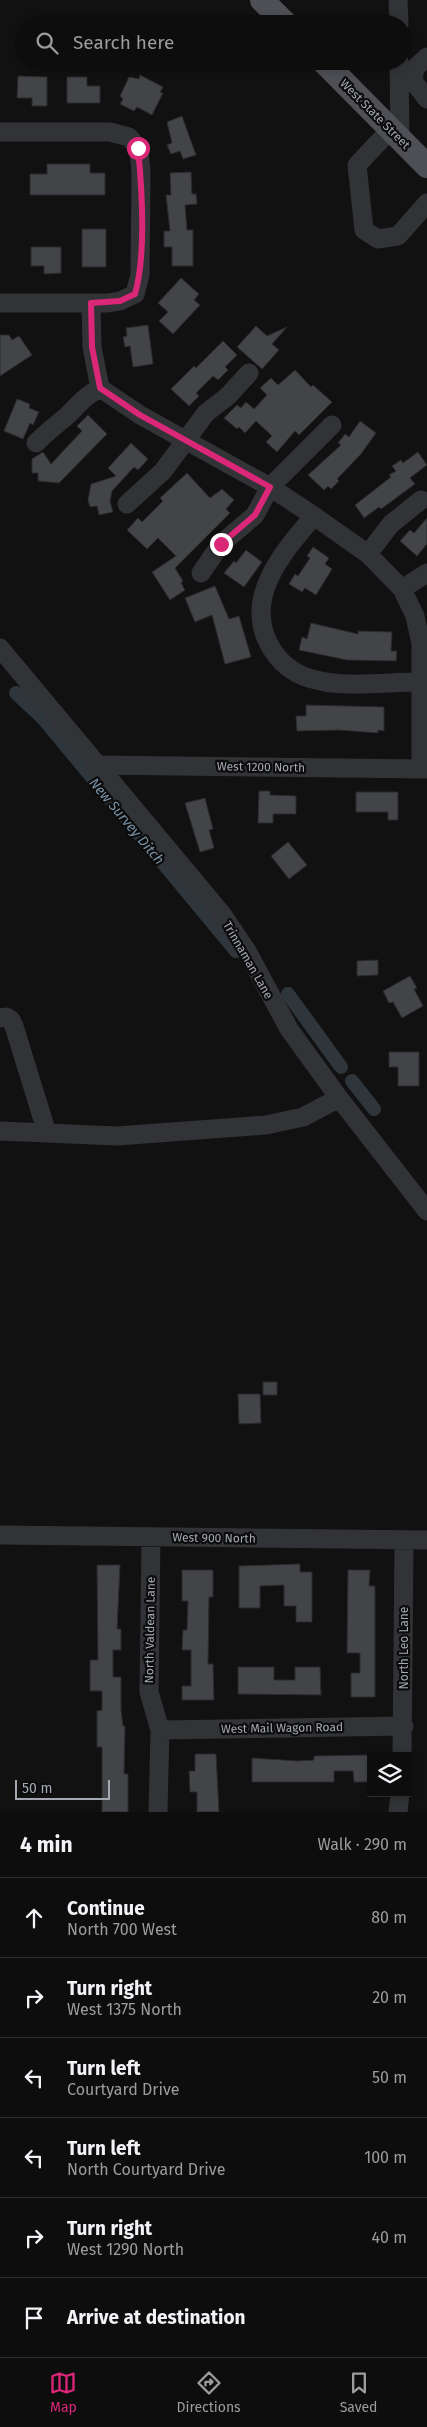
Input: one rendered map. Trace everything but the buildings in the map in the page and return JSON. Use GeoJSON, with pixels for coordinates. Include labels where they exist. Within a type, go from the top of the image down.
{"type":"FeatureCollection","features":[{"type":"Feature","properties":{"kind":"main road"},"geometry":{"type":"LineString","coordinates":[[262,0],[277,15]]}},
{"type":"Feature","properties":{"kind":"main road","name":"West State Street"},"geometry":{"type":"LineString","coordinates":[[332,70],[427,166]]}},
{"type":"Feature","properties":{"kind":"street"},"geometry":{"type":"LineString","coordinates":[[398,0],[398,15]]}},
{"type":"Feature","properties":{"kind":"street"},"geometry":{"type":"LineString","coordinates":[[427,56],[415,68],[413,82],[427,99]]}},
{"type":"Feature","properties":{"kind":"street"},"geometry":{"type":"LineString","coordinates":[[399,70],[396,134],[357,165],[364,230],[378,239],[398,236],[427,203]]}},
{"type":"Feature","properties":{"kind":"street"},"geometry":{"type":"LineString","coordinates":[[0,132],[110,132],[129,137],[138,148],[141,173],[140,275],[135,294],[120,301],[91,303],[0,303]]}},
{"type":"Feature","properties":{"kind":"street"},"geometry":{"type":"LineString","coordinates":[[91,303],[92,347],[100,388],[140,415],[270,487],[314,516],[368,554],[402,589],[415,616],[419,635],[424,769]]}},
{"type":"Feature","properties":{"kind":"street"},"geometry":{"type":"LineString","coordinates":[[127,504],[163,471],[206,414],[228,396],[249,373]]}},
{"type":"Feature","properties":{"kind":"street"},"geometry":{"type":"LineString","coordinates":[[36,443],[51,427],[69,414],[83,397],[100,388]]}},
{"type":"Feature","properties":{"kind":"street"},"geometry":{"type":"LineString","coordinates":[[201,572],[221,544],[255,515],[270,487],[332,425]]}},
{"type":"Feature","properties":{"kind":"street"},"geometry":{"type":"LineString","coordinates":[[368,554],[391,524],[421,500]]}},
{"type":"Feature","properties":{"kind":"street"},"geometry":{"type":"LineString","coordinates":[[314,516],[280,559],[267,581],[261,602],[260,619],[265,638],[277,657],[293,671],[318,681],[335,683],[420,682]]}},
{"type":"Feature","properties":{"kind":"street"},"geometry":{"type":"LineString","coordinates":[[402,589],[427,574]]}},
{"type":"Feature","properties":{"kind":"street","name":"Trinnaman Lane"},"geometry":{"type":"LineString","coordinates":[[4,660],[222,914],[247,951],[289,1029],[338,1098],[427,1211]]}},
{"type":"Feature","properties":{"kind":"street","name":"West 1200 North"},"geometry":{"type":"LineString","coordinates":[[96,765],[424,769]]}},
{"type":"Feature","properties":{"kind":"street"},"geometry":{"type":"LineString","coordinates":[[0,1018],[6,1016],[14,1026],[47,1133]]}},
{"type":"Feature","properties":{"kind":"street"},"geometry":{"type":"LineString","coordinates":[[0,1131],[117,1136],[266,1125],[303,1117],[338,1098]]}},
{"type":"Feature","properties":{"kind":"street","name":"West 900 North"},"geometry":{"type":"LineString","coordinates":[[0,1535],[427,1540]]}},
{"type":"Feature","properties":{"kind":"street","name":"North Valdean Lane"},"geometry":{"type":"LineString","coordinates":[[151,1537],[149,1692],[160,1730],[158,1812]]}},
{"type":"Feature","properties":{"kind":"street","name":"North Leo Lane"},"geometry":{"type":"LineString","coordinates":[[402,1752],[404,1726],[404,1540]]}},
{"type":"Feature","properties":{"kind":"street","name":"West Mail Wagon Road"},"geometry":{"type":"LineString","coordinates":[[160,1730],[404,1726]]}},
{"type":"Feature","properties":{"kind":"street"},"geometry":{"type":"LineString","coordinates":[[398,1812],[400,1797]]}},
{"type":"Feature","properties":{"kind":"waterway","name":"New Survey Ditch"},"geometry":{"type":"LineString","coordinates":[[16,693],[42,717],[236,951]]}},
{"type":"Feature","properties":{"kind":"waterway","name":"New Survey Ditch"},"geometry":{"type":"LineString","coordinates":[[288,994],[341,1067]]}},
{"type":"Feature","properties":{"kind":"waterway","name":"New Survey Ditch"},"geometry":{"type":"LineString","coordinates":[[352,1081],[374,1109]]}},
{"type":"Feature","properties":{"kind":"route"},"geometry":{"type":"LineString","coordinates":[[138,148],[141,173],[140,275],[135,294],[120,301],[91,303],[92,347],[100,388],[140,415],[270,487],[255,515],[221,544]]}}]}
